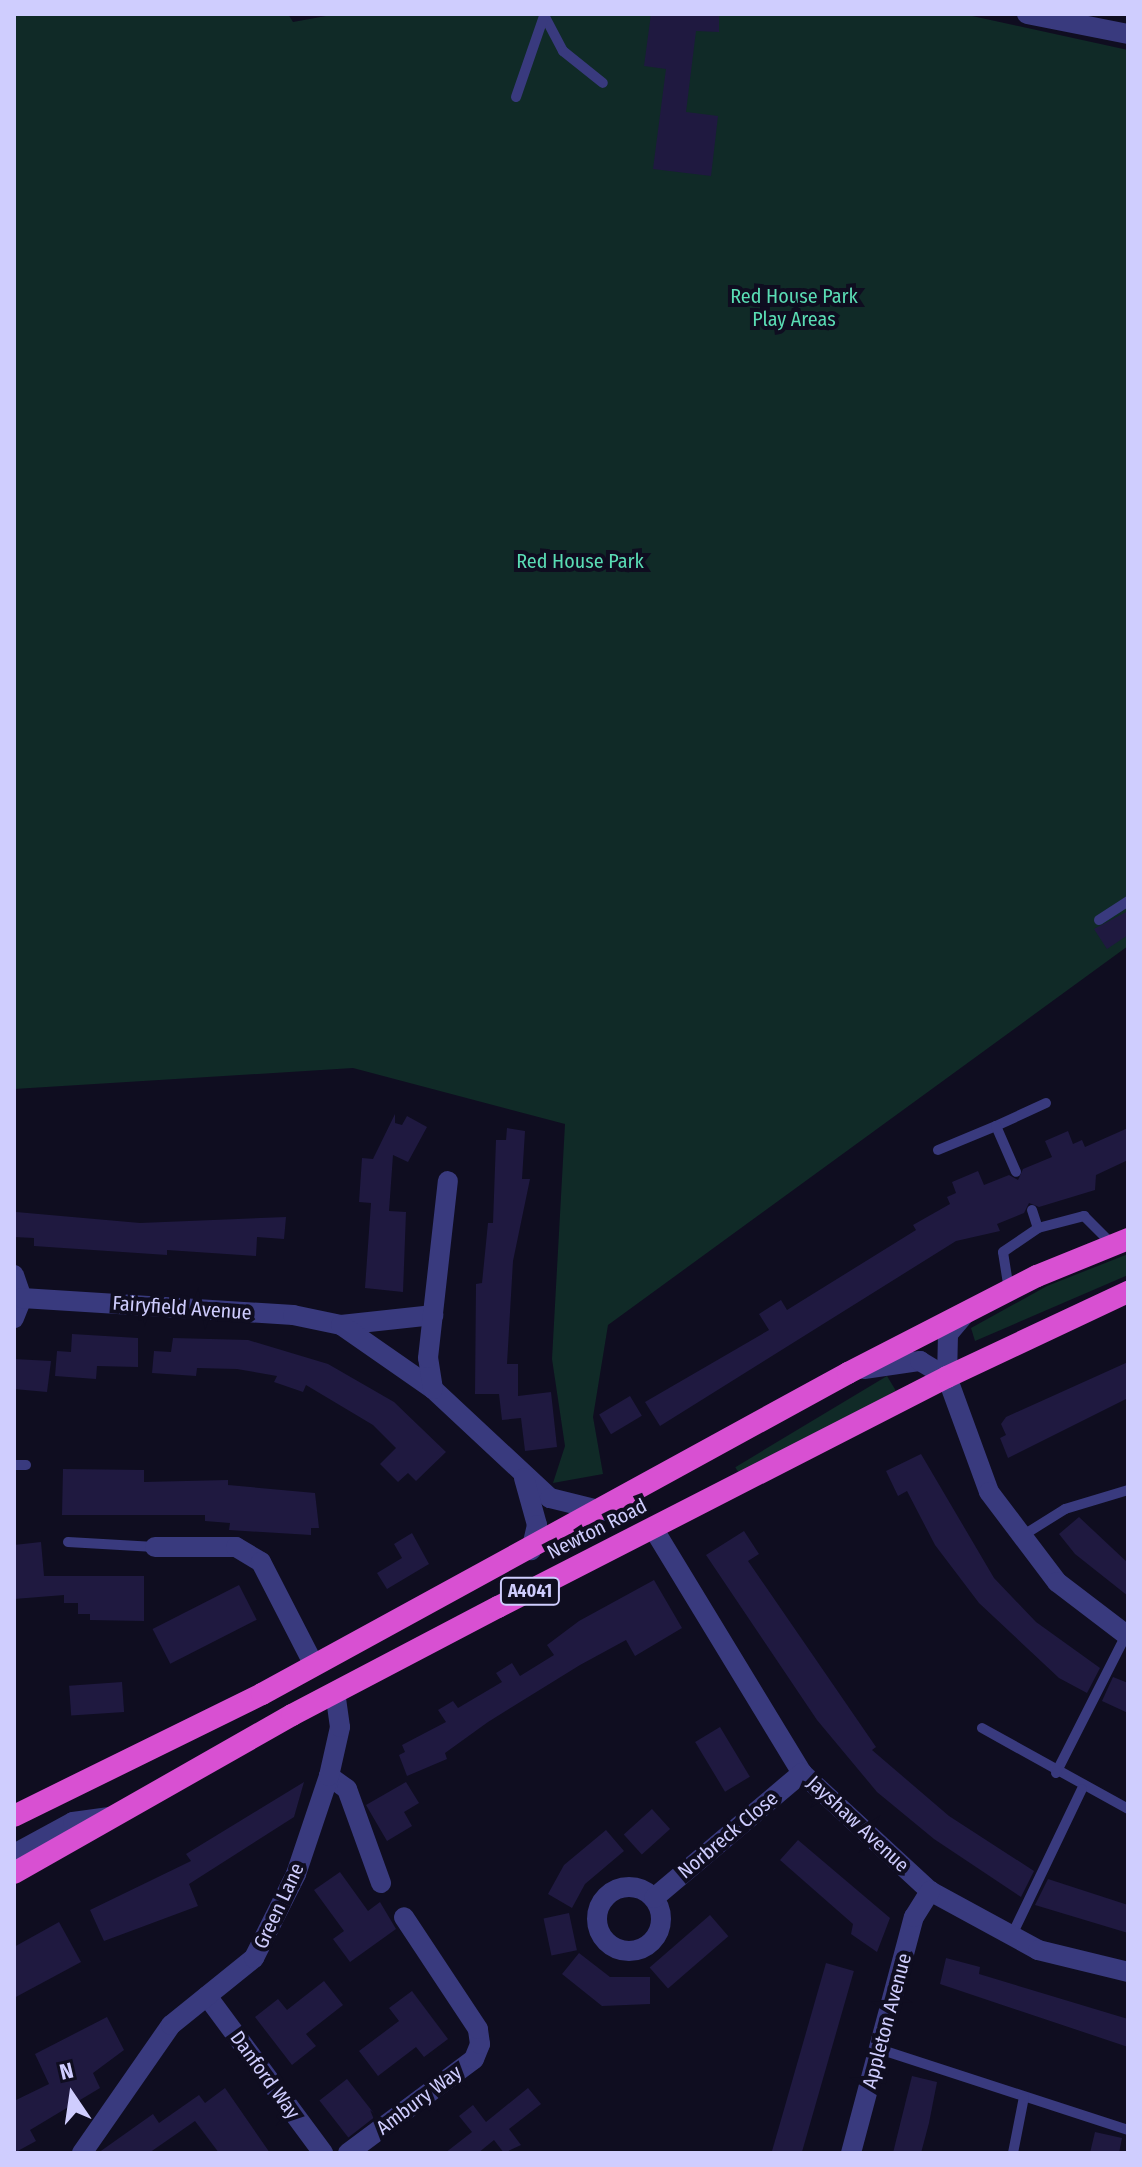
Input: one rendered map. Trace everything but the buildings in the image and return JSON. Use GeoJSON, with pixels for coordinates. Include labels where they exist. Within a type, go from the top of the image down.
{"type":"FeatureCollection","features":[{"type":"Feature","properties":{"kind":"highway","name":"Newton Road"},"geometry":{"type":"LineString","coordinates":[[14,1816],[314,1665],[967,1311],[1121,1242]]}},
{"type":"Feature","properties":{"kind":"highway","name":"Newton Road"},"geometry":{"type":"LineString","coordinates":[[14,1873],[335,1693],[947,1377],[1128,1292]]}},
{"type":"Feature","properties":{"kind":"street"},"geometry":{"type":"LineString","coordinates":[[1027,14],[1128,34]]}},
{"type":"Feature","properties":{"kind":"street"},"geometry":{"type":"LineString","coordinates":[[433,1389],[433,1315],[448,1181]]}},
{"type":"Feature","properties":{"kind":"street"},"geometry":{"type":"LineString","coordinates":[[14,1275],[22,1298],[14,1318]]}},
{"type":"Feature","properties":{"kind":"street","name":"Fairyfield Avenue"},"geometry":{"type":"LineString","coordinates":[[22,1298],[293,1315],[341,1325],[433,1315]]}},
{"type":"Feature","properties":{"kind":"street"},"geometry":{"type":"LineString","coordinates":[[967,1311],[948,1334],[947,1377],[989,1492],[1057,1582],[1127,1636]]}},
{"type":"Feature","properties":{"kind":"street","name":"Fairyfield Avenue"},"geometry":{"type":"LineString","coordinates":[[341,1325],[433,1389],[524,1478],[568,1505],[603,1511]]}},
{"type":"Feature","properties":{"kind":"street"},"geometry":{"type":"LineString","coordinates":[[848,1373],[920,1361],[947,1377]]}},
{"type":"Feature","properties":{"kind":"street"},"geometry":{"type":"LineString","coordinates":[[524,1478],[537,1525],[531,1550]]}},
{"type":"Feature","properties":{"kind":"street","name":"Jayshaw Avenue"},"geometry":{"type":"LineString","coordinates":[[653,1528],[802,1773],[930,1891],[1011,1937],[1128,1972]]}},
{"type":"Feature","properties":{"kind":"street"},"geometry":{"type":"LineString","coordinates":[[155,1547],[236,1547],[261,1562],[314,1665]]}},
{"type":"Feature","properties":{"kind":"street","name":"Green Lane"},"geometry":{"type":"LineString","coordinates":[[82,2153],[171,2025],[254,1958],[296,1874],[329,1776],[340,1727],[335,1693]]}},
{"type":"Feature","properties":{"kind":"street","name":"Norbreck Close"},"geometry":{"type":"LineString","coordinates":[[654,1898],[802,1773]]}},
{"type":"Feature","properties":{"kind":"street"},"geometry":{"type":"LineString","coordinates":[[329,1776],[347,1789],[381,1883]]}},
{"type":"Feature","properties":{"kind":"street"},"geometry":{"type":"LineString","coordinates":[[14,1854],[73,1822],[118,1816]]}},
{"type":"Feature","properties":{"kind":"street","name":"Appleton Avenue"},"geometry":{"type":"LineString","coordinates":[[851,2153],[914,1917],[930,1891]]}},
{"type":"Feature","properties":{"kind":"street","name":"Ambury Way"},"geometry":{"type":"LineString","coordinates":[[348,2153],[474,2059],[480,2044],[478,2029],[404,1917]]}},
{"type":"Feature","properties":{"kind":"street","name":"Danford Way"},"geometry":{"type":"LineString","coordinates":[[207,1996],[323,2153]]}},
{"type":"Feature","properties":{"kind":"lane"},"geometry":{"type":"LineString","coordinates":[[545,15],[563,51],[603,83]]}},
{"type":"Feature","properties":{"kind":"lane"},"geometry":{"type":"LineString","coordinates":[[516,97],[545,15]]}},
{"type":"Feature","properties":{"kind":"lane"},"geometry":{"type":"LineString","coordinates":[[1099,920],[1128,901]]}},
{"type":"Feature","properties":{"kind":"lane"},"geometry":{"type":"LineString","coordinates":[[938,1150],[1046,1103]]}},
{"type":"Feature","properties":{"kind":"lane"},"geometry":{"type":"LineString","coordinates":[[996,1126],[1016,1172]]}},
{"type":"Feature","properties":{"kind":"lane"},"geometry":{"type":"LineString","coordinates":[[1032,1210],[1038,1228]]}},
{"type":"Feature","properties":{"kind":"lane"},"geometry":{"type":"LineString","coordinates":[[1009,1290],[1003,1252],[1038,1228],[1084,1216],[1121,1242]]}},
{"type":"Feature","properties":{"kind":"lane"},"geometry":{"type":"LineString","coordinates":[[1022,1536],[1065,1509],[1128,1490]]}},
{"type":"Feature","properties":{"kind":"lane"},"geometry":{"type":"LineString","coordinates":[[68,1542],[155,1547]]}},
{"type":"Feature","properties":{"kind":"lane"},"geometry":{"type":"LineString","coordinates":[[1056,1773],[1127,1636]]}},
{"type":"Feature","properties":{"kind":"lane"},"geometry":{"type":"LineString","coordinates":[[982,1728],[1082,1789],[1128,1809]]}},
{"type":"Feature","properties":{"kind":"lane"},"geometry":{"type":"LineString","coordinates":[[1011,1937],[1082,1789]]}},
{"type":"Feature","properties":{"kind":"lane"},"geometry":{"type":"LineString","coordinates":[[879,2049],[1128,2130]]}},
{"type":"Feature","properties":{"kind":"lane"},"geometry":{"type":"LineString","coordinates":[[1013,2153],[1024,2097]]}},
{"type":"Feature","properties":{"kind":"green space","name":"Red House Park"},"geometry":{"type":"Polygon","coordinates":[[[14,14],[288,14],[293,22],[337,14],[963,14],[1128,50],[1128,946],[608,1325],[593,1417],[603,1474],[553,1483],[565,1446],[552,1359],[565,1124],[353,1068],[14,1089],[14,14]]]}},
{"type":"Feature","properties":{"kind":"green space"},"geometry":{"type":"Polygon","coordinates":[[[1128,1254],[1128,1275],[975,1341],[971,1328],[1047,1286],[1128,1254]]]}},
{"type":"Feature","properties":{"kind":"green space"},"geometry":{"type":"Polygon","coordinates":[[[887,1376],[896,1391],[744,1482],[735,1467],[887,1376]]]}},
{"type":"Feature","properties":{"kind":"park label","name":"Red House Park Play Areas"},"geometry":{"type":"Point","coordinates":[794,308]}}]}
